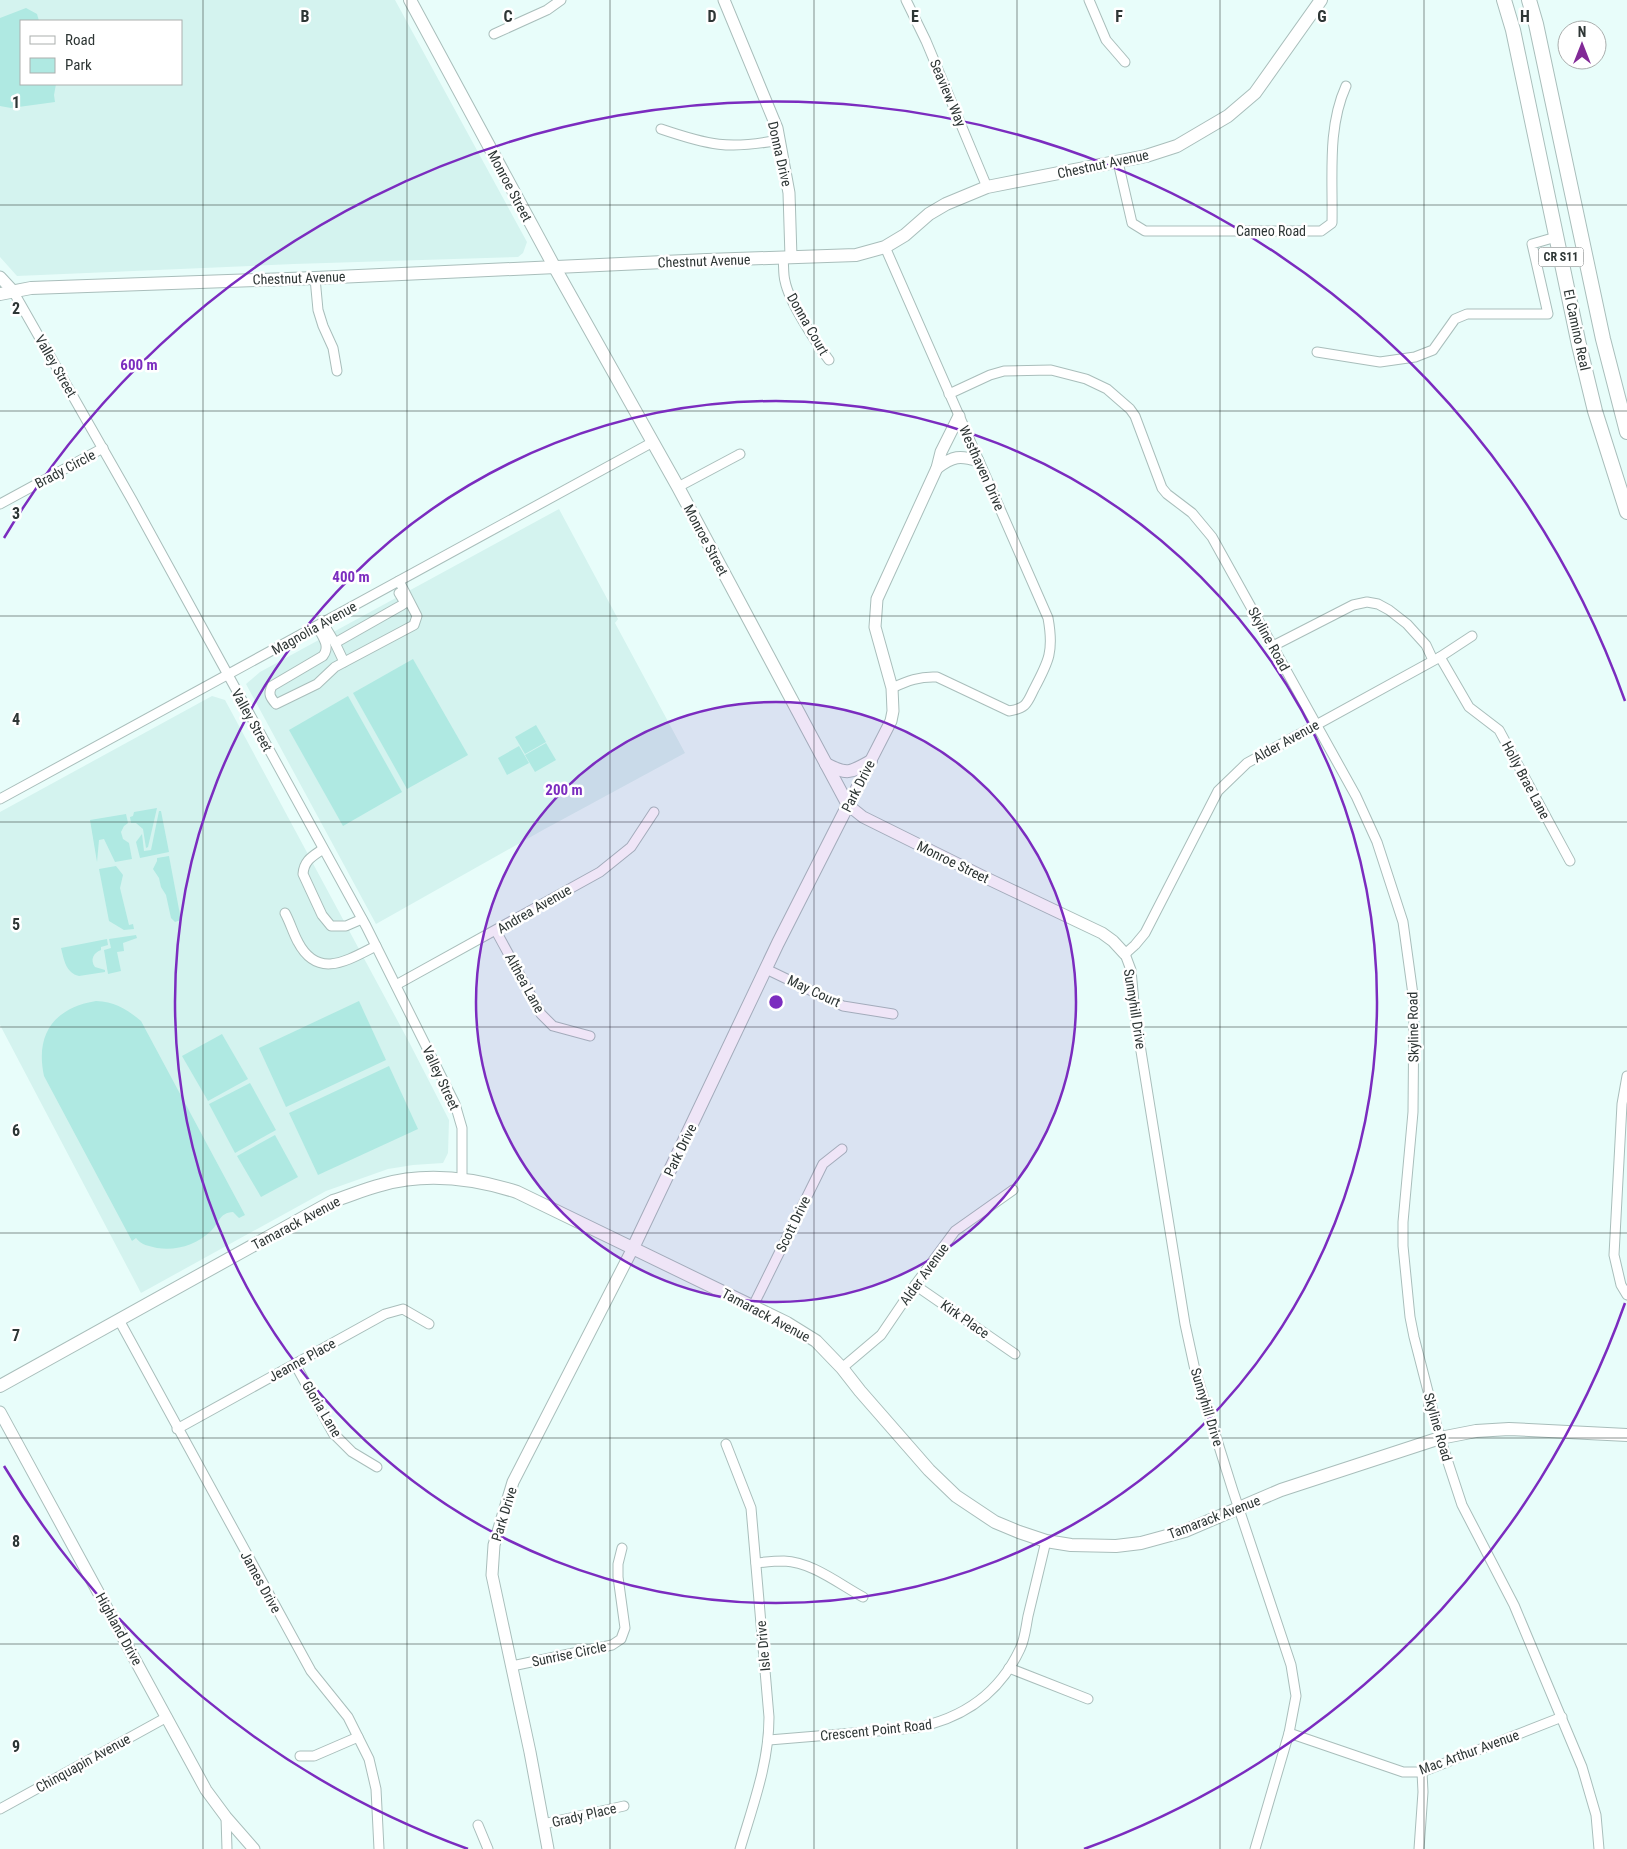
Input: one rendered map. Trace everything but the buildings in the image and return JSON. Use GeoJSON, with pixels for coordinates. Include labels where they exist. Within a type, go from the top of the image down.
{"type":"FeatureCollection","features":[{"type":"Feature","properties":{"kind":"main road","name":"Monroe Street"},"geometry":{"type":"LineString","coordinates":[[410,0],[555,268],[678,487],[848,805]]}},
{"type":"Feature","properties":{"kind":"main road","name":"Chestnut Avenue"},"geometry":{"type":"LineString","coordinates":[[0,294],[31,288],[856,255],[884,247],[905,235],[929,214],[946,204],[987,187],[1146,156],[1177,146],[1228,116],[1255,93],[1321,0]]}},
{"type":"Feature","properties":{"kind":"main road","name":"El Camino Real"},"geometry":{"type":"LineString","coordinates":[[1504,0],[1513,30],[1579,345],[1595,411],[1627,512]]}},
{"type":"Feature","properties":{"kind":"main road","name":"El Camino Real"},"geometry":{"type":"LineString","coordinates":[[1528,0],[1538,34],[1603,339],[1627,432]]}},
{"type":"Feature","properties":{"kind":"main road"},"geometry":{"type":"LineString","coordinates":[[826,764],[842,772],[856,770],[871,761]]}},
{"type":"Feature","properties":{"kind":"main road","name":"Park Drive"},"geometry":{"type":"LineString","coordinates":[[633,1248],[766,969],[848,805]]}},
{"type":"Feature","properties":{"kind":"main road","name":"Tamarack Avenue"},"geometry":{"type":"LineString","coordinates":[[0,1386],[334,1201],[381,1185],[405,1180],[433,1178],[462,1179],[492,1184],[517,1192],[787,1323],[816,1341],[842,1368],[923,1463],[956,1496],[995,1522],[1046,1541],[1071,1545],[1116,1546],[1141,1543],[1184,1531],[1281,1490],[1440,1438],[1476,1431],[1509,1429],[1627,1435]]}},
{"type":"Feature","properties":{"kind":"street"},"geometry":{"type":"LineString","coordinates":[[494,34],[547,10],[561,0]]}},
{"type":"Feature","properties":{"kind":"street","name":"Donna Drive"},"geometry":{"type":"LineString","coordinates":[[724,0],[777,128],[789,193],[787,258]]}},
{"type":"Feature","properties":{"kind":"street","name":"Seaview Way"},"geometry":{"type":"LineString","coordinates":[[906,0],[926,42],[987,187]]}},
{"type":"Feature","properties":{"kind":"street"},"geometry":{"type":"LineString","coordinates":[[1089,0],[1106,40],[1125,62]]}},
{"type":"Feature","properties":{"kind":"street","name":"Cameo Road"},"geometry":{"type":"LineString","coordinates":[[1118,162],[1132,223],[1145,231],[1322,231],[1332,223],[1333,127],[1339,102],[1346,86]]}},
{"type":"Feature","properties":{"kind":"street"},"geometry":{"type":"LineString","coordinates":[[661,129],[699,142],[720,146],[750,146],[778,140]]}},
{"type":"Feature","properties":{"kind":"street"},"geometry":{"type":"LineString","coordinates":[[1317,352],[1380,362],[1415,356],[1433,350],[1455,319],[1467,314],[1548,314],[1532,244],[1556,237]]}},
{"type":"Feature","properties":{"kind":"street","name":"Westhaven Drive"},"geometry":{"type":"LineString","coordinates":[[884,247],[1048,618],[1051,633],[1050,656],[1046,669],[1030,701],[1019,709],[1009,711],[936,677],[926,676],[910,680],[892,688]]}},
{"type":"Feature","properties":{"kind":"street","name":"Donna Court"},"geometry":{"type":"LineString","coordinates":[[787,258],[785,281],[789,293],[816,343],[829,360]]}},
{"type":"Feature","properties":{"kind":"street","name":"Valley Street"},"geometry":{"type":"LineString","coordinates":[[0,276],[13,291],[103,448],[362,919],[396,985],[455,1104],[462,1128],[462,1179]]}},
{"type":"Feature","properties":{"kind":"street"},"geometry":{"type":"LineString","coordinates":[[315,278],[318,310],[323,326],[334,348],[337,371]]}},
{"type":"Feature","properties":{"kind":"street","name":"Skyline Road"},"geometry":{"type":"LineString","coordinates":[[949,394],[990,375],[1004,371],[1051,370],[1086,379],[1106,389],[1130,409],[1135,416],[1162,488],[1192,513],[1212,537],[1356,796],[1377,842],[1403,922],[1414,1002],[1413,1112],[1403,1222],[1403,1246],[1410,1317],[1440,1438],[1462,1505],[1514,1605],[1582,1767],[1594,1807],[1599,1849]]}},
{"type":"Feature","properties":{"kind":"street","name":"Park Drive"},"geometry":{"type":"LineString","coordinates":[[848,805],[871,761],[893,711],[892,688],[875,627],[877,600],[938,468],[941,452],[958,416]]}},
{"type":"Feature","properties":{"kind":"street","name":"Magnolia Avenue"},"geometry":{"type":"LineString","coordinates":[[0,799],[653,442]]}},
{"type":"Feature","properties":{"kind":"street","name":"Brady Circle"},"geometry":{"type":"LineString","coordinates":[[0,504],[103,448]]}},
{"type":"Feature","properties":{"kind":"street"},"geometry":{"type":"LineString","coordinates":[[678,487],[740,454]]}},
{"type":"Feature","properties":{"kind":"street"},"geometry":{"type":"LineString","coordinates":[[938,468],[946,461],[956,457],[965,457],[978,461]]}},
{"type":"Feature","properties":{"kind":"street"},"geometry":{"type":"LineString","coordinates":[[335,643],[404,603],[396,583]]}},
{"type":"Feature","properties":{"kind":"street"},"geometry":{"type":"LineString","coordinates":[[320,625],[326,644],[326,652],[323,656],[272,686],[269,692],[270,697],[276,704],[317,684],[335,667],[414,625],[417,616],[396,583]]}},
{"type":"Feature","properties":{"kind":"street","name":"Holly Brae Lane"},"geometry":{"type":"LineString","coordinates":[[1273,646],[1353,605],[1367,602],[1384,607],[1407,624],[1426,645],[1469,707],[1499,730],[1570,861]]}},
{"type":"Feature","properties":{"kind":"street"},"geometry":{"type":"LineString","coordinates":[[320,625],[335,643],[344,662]]}},
{"type":"Feature","properties":{"kind":"street","name":"Alder Avenue"},"geometry":{"type":"LineString","coordinates":[[1125,954],[1145,932],[1218,791],[1247,763],[1472,636]]}},
{"type":"Feature","properties":{"kind":"street","name":"Monroe Street"},"geometry":{"type":"LineString","coordinates":[[848,805],[872,822],[1102,933],[1113,940],[1125,954]]}},
{"type":"Feature","properties":{"kind":"street","name":"Andrea Avenue"},"geometry":{"type":"LineString","coordinates":[[396,985],[600,872],[631,847],[654,812]]}},
{"type":"Feature","properties":{"kind":"street"},"geometry":{"type":"LineString","coordinates":[[323,849],[308,859],[303,874],[322,915],[331,926],[346,926],[362,919]]}},
{"type":"Feature","properties":{"kind":"street"},"geometry":{"type":"LineString","coordinates":[[285,913],[298,942],[307,956],[318,962],[327,965],[341,963],[376,946]]}},
{"type":"Feature","properties":{"kind":"street","name":"Althea Lane"},"geometry":{"type":"LineString","coordinates":[[496,930],[541,1014],[553,1026],[590,1036]]}},
{"type":"Feature","properties":{"kind":"street","name":"Sunnyhill Drive"},"geometry":{"type":"LineString","coordinates":[[1125,954],[1131,970],[1135,1014],[1184,1324],[1195,1370],[1238,1508],[1292,1665],[1296,1696],[1289,1733],[1255,1849]]}},
{"type":"Feature","properties":{"kind":"street","name":"May Court"},"geometry":{"type":"LineString","coordinates":[[766,969],[844,1006],[893,1014]]}},
{"type":"Feature","properties":{"kind":"street"},"geometry":{"type":"LineString","coordinates":[[1627,1076],[1614,1255],[1621,1285],[1627,1295]]}},
{"type":"Feature","properties":{"kind":"street","name":"Scott Drive"},"geometry":{"type":"LineString","coordinates":[[752,1306],[823,1164],[842,1149]]}},
{"type":"Feature","properties":{"kind":"street","name":"Alder Avenue"},"geometry":{"type":"LineString","coordinates":[[842,1368],[881,1335],[915,1284],[955,1231],[1014,1190]]}},
{"type":"Feature","properties":{"kind":"street","name":"Park Drive"},"geometry":{"type":"LineString","coordinates":[[548,1849],[530,1752],[492,1575],[494,1545],[513,1482],[633,1248]]}},
{"type":"Feature","properties":{"kind":"street","name":"Kirk Place"},"geometry":{"type":"LineString","coordinates":[[915,1284],[1015,1354]]}},
{"type":"Feature","properties":{"kind":"street","name":"Jeanne Place"},"geometry":{"type":"LineString","coordinates":[[177,1429],[385,1314],[403,1309],[429,1324]]}},
{"type":"Feature","properties":{"kind":"street","name":"James Drive"},"geometry":{"type":"LineString","coordinates":[[119,1320],[311,1671],[348,1717],[369,1759],[376,1789],[379,1849]]}},
{"type":"Feature","properties":{"kind":"street","name":"Gloria Lane"},"geometry":{"type":"LineString","coordinates":[[295,1364],[334,1433],[352,1452],[377,1467]]}},
{"type":"Feature","properties":{"kind":"street","name":"Highland Drive"},"geometry":{"type":"LineString","coordinates":[[0,1412],[206,1790],[254,1849]]}},
{"type":"Feature","properties":{"kind":"street","name":"Isle Drive"},"geometry":{"type":"LineString","coordinates":[[726,1444],[750,1508],[769,1717],[769,1740],[762,1774],[740,1849]]}},
{"type":"Feature","properties":{"kind":"street","name":"Crescent Point Road"},"geometry":{"type":"LineString","coordinates":[[769,1740],[914,1728],[933,1724],[958,1715],[986,1696],[1009,1668],[1021,1648],[1046,1541]]}},
{"type":"Feature","properties":{"kind":"street","name":"Sunrise Circle"},"geometry":{"type":"LineString","coordinates":[[512,1666],[612,1645],[621,1639],[625,1628],[618,1577],[618,1564],[622,1548]]}},
{"type":"Feature","properties":{"kind":"street"},"geometry":{"type":"LineString","coordinates":[[756,1563],[785,1561],[802,1565],[818,1571],[863,1597]]}},
{"type":"Feature","properties":{"kind":"street"},"geometry":{"type":"LineString","coordinates":[[1009,1668],[1088,1699]]}},
{"type":"Feature","properties":{"kind":"street","name":"Chinquapin Avenue"},"geometry":{"type":"LineString","coordinates":[[1,1806],[167,1717]]}},
{"type":"Feature","properties":{"kind":"street","name":"Mac Arthur Avenue"},"geometry":{"type":"LineString","coordinates":[[1289,1733],[1403,1772],[1422,1772],[1562,1717]]}},
{"type":"Feature","properties":{"kind":"street"},"geometry":{"type":"LineString","coordinates":[[300,1756],[314,1756],[358,1737]]}},
{"type":"Feature","properties":{"kind":"street"},"geometry":{"type":"LineString","coordinates":[[1419,1849],[1423,1792],[1422,1772]]}},
{"type":"Feature","properties":{"kind":"street","name":"Grady Place"},"geometry":{"type":"LineString","coordinates":[[543,1824],[624,1806]]}},
{"type":"Feature","properties":{"kind":"street"},"geometry":{"type":"LineString","coordinates":[[226,1816],[227,1849]]}},
{"type":"Feature","properties":{"kind":"street"},"geometry":{"type":"LineString","coordinates":[[478,1825],[488,1849]]}},
{"type":"Feature","properties":{"kind":"shaded area"},"geometry":{"type":"Polygon","coordinates":[[[0,0],[395,0],[527,242],[523,253],[518,257],[17,276],[0,257],[0,0]]]}},
{"type":"Feature","properties":{"kind":"shaded area"},"geometry":{"type":"Polygon","coordinates":[[[559,509],[618,619],[615,623],[685,753],[376,924],[246,684],[260,672],[559,509]]]}},
{"type":"Feature","properties":{"kind":"shaded area"},"geometry":{"type":"Polygon","coordinates":[[[212,696],[225,700],[409,1042],[449,1120],[448,1153],[443,1163],[388,1169],[326,1191],[141,1293],[0,1025],[0,812],[212,696]]]}},
{"type":"Feature","properties":{"kind":"green space"},"geometry":{"type":"Polygon","coordinates":[[[26,8],[37,14],[39,20],[20,20],[20,85],[56,85],[55,102],[11,108],[0,106],[0,18],[26,8]]]}},
{"type":"Feature","properties":{"kind":"green space"},"geometry":{"type":"Polygon","coordinates":[[[413,659],[468,755],[407,789],[353,693],[413,659]]]}},
{"type":"Feature","properties":{"kind":"green space"},"geometry":{"type":"Polygon","coordinates":[[[348,696],[402,792],[343,826],[289,730],[348,696]]]}},
{"type":"Feature","properties":{"kind":"green space"},"geometry":{"type":"Polygon","coordinates":[[[536,725],[546,742],[525,754],[515,737],[536,725]]]}},
{"type":"Feature","properties":{"kind":"green space"},"geometry":{"type":"Polygon","coordinates":[[[546,743],[556,760],[535,772],[525,755],[546,743]]]}},
{"type":"Feature","properties":{"kind":"green space"},"geometry":{"type":"Polygon","coordinates":[[[519,746],[529,763],[507,775],[498,758],[519,746]]]}},
{"type":"Feature","properties":{"kind":"green space"},"geometry":{"type":"Polygon","coordinates":[[[157,808],[148,847],[146,848],[143,829],[136,823],[131,823],[130,817],[133,816],[134,812],[157,808]]]}},
{"type":"Feature","properties":{"kind":"green space"},"geometry":{"type":"Polygon","coordinates":[[[159,811],[161,811],[169,852],[140,858],[136,842],[142,834],[144,851],[151,850],[159,811]]]}},
{"type":"Feature","properties":{"kind":"green space"},"geometry":{"type":"Polygon","coordinates":[[[126,814],[128,823],[121,832],[123,839],[129,843],[132,859],[115,862],[104,839],[99,840],[97,862],[90,820],[126,814]]]}},
{"type":"Feature","properties":{"kind":"green space"},"geometry":{"type":"Polygon","coordinates":[[[169,856],[181,920],[175,922],[171,918],[166,895],[153,869],[157,858],[169,856]]]}},
{"type":"Feature","properties":{"kind":"green space"},"geometry":{"type":"Polygon","coordinates":[[[116,866],[123,875],[120,888],[129,925],[133,924],[134,929],[124,930],[109,921],[99,869],[116,866]]]}},
{"type":"Feature","properties":{"kind":"green space"},"geometry":{"type":"Polygon","coordinates":[[[136,935],[137,938],[123,943],[124,951],[117,952],[121,971],[108,974],[104,950],[111,948],[109,939],[136,935]]]}},
{"type":"Feature","properties":{"kind":"green space"},"geometry":{"type":"Polygon","coordinates":[[[107,939],[108,945],[101,947],[101,950],[93,957],[95,967],[105,970],[105,972],[79,976],[68,969],[61,948],[107,939]]]}},
{"type":"Feature","properties":{"kind":"green space"},"geometry":{"type":"Polygon","coordinates":[[[96,1001],[120,1007],[141,1021],[245,1215],[239,1218],[233,1212],[225,1214],[205,1236],[186,1246],[164,1249],[145,1245],[136,1238],[132,1241],[44,1076],[42,1048],[45,1036],[51,1025],[69,1010],[96,1001]]]}},
{"type":"Feature","properties":{"kind":"green space"},"geometry":{"type":"Polygon","coordinates":[[[359,1001],[386,1060],[286,1107],[259,1048],[359,1001]]]}},
{"type":"Feature","properties":{"kind":"green space"},"geometry":{"type":"Polygon","coordinates":[[[222,1034],[248,1079],[208,1101],[182,1056],[222,1034]]]}},
{"type":"Feature","properties":{"kind":"green space"},"geometry":{"type":"Polygon","coordinates":[[[389,1066],[418,1129],[318,1175],[289,1113],[389,1066]]]}},
{"type":"Feature","properties":{"kind":"green space"},"geometry":{"type":"Polygon","coordinates":[[[250,1083],[276,1130],[235,1153],[209,1104],[250,1083]]]}},
{"type":"Feature","properties":{"kind":"green space"},"geometry":{"type":"Polygon","coordinates":[[[275,1135],[298,1177],[261,1197],[237,1156],[275,1135]]]}}]}
